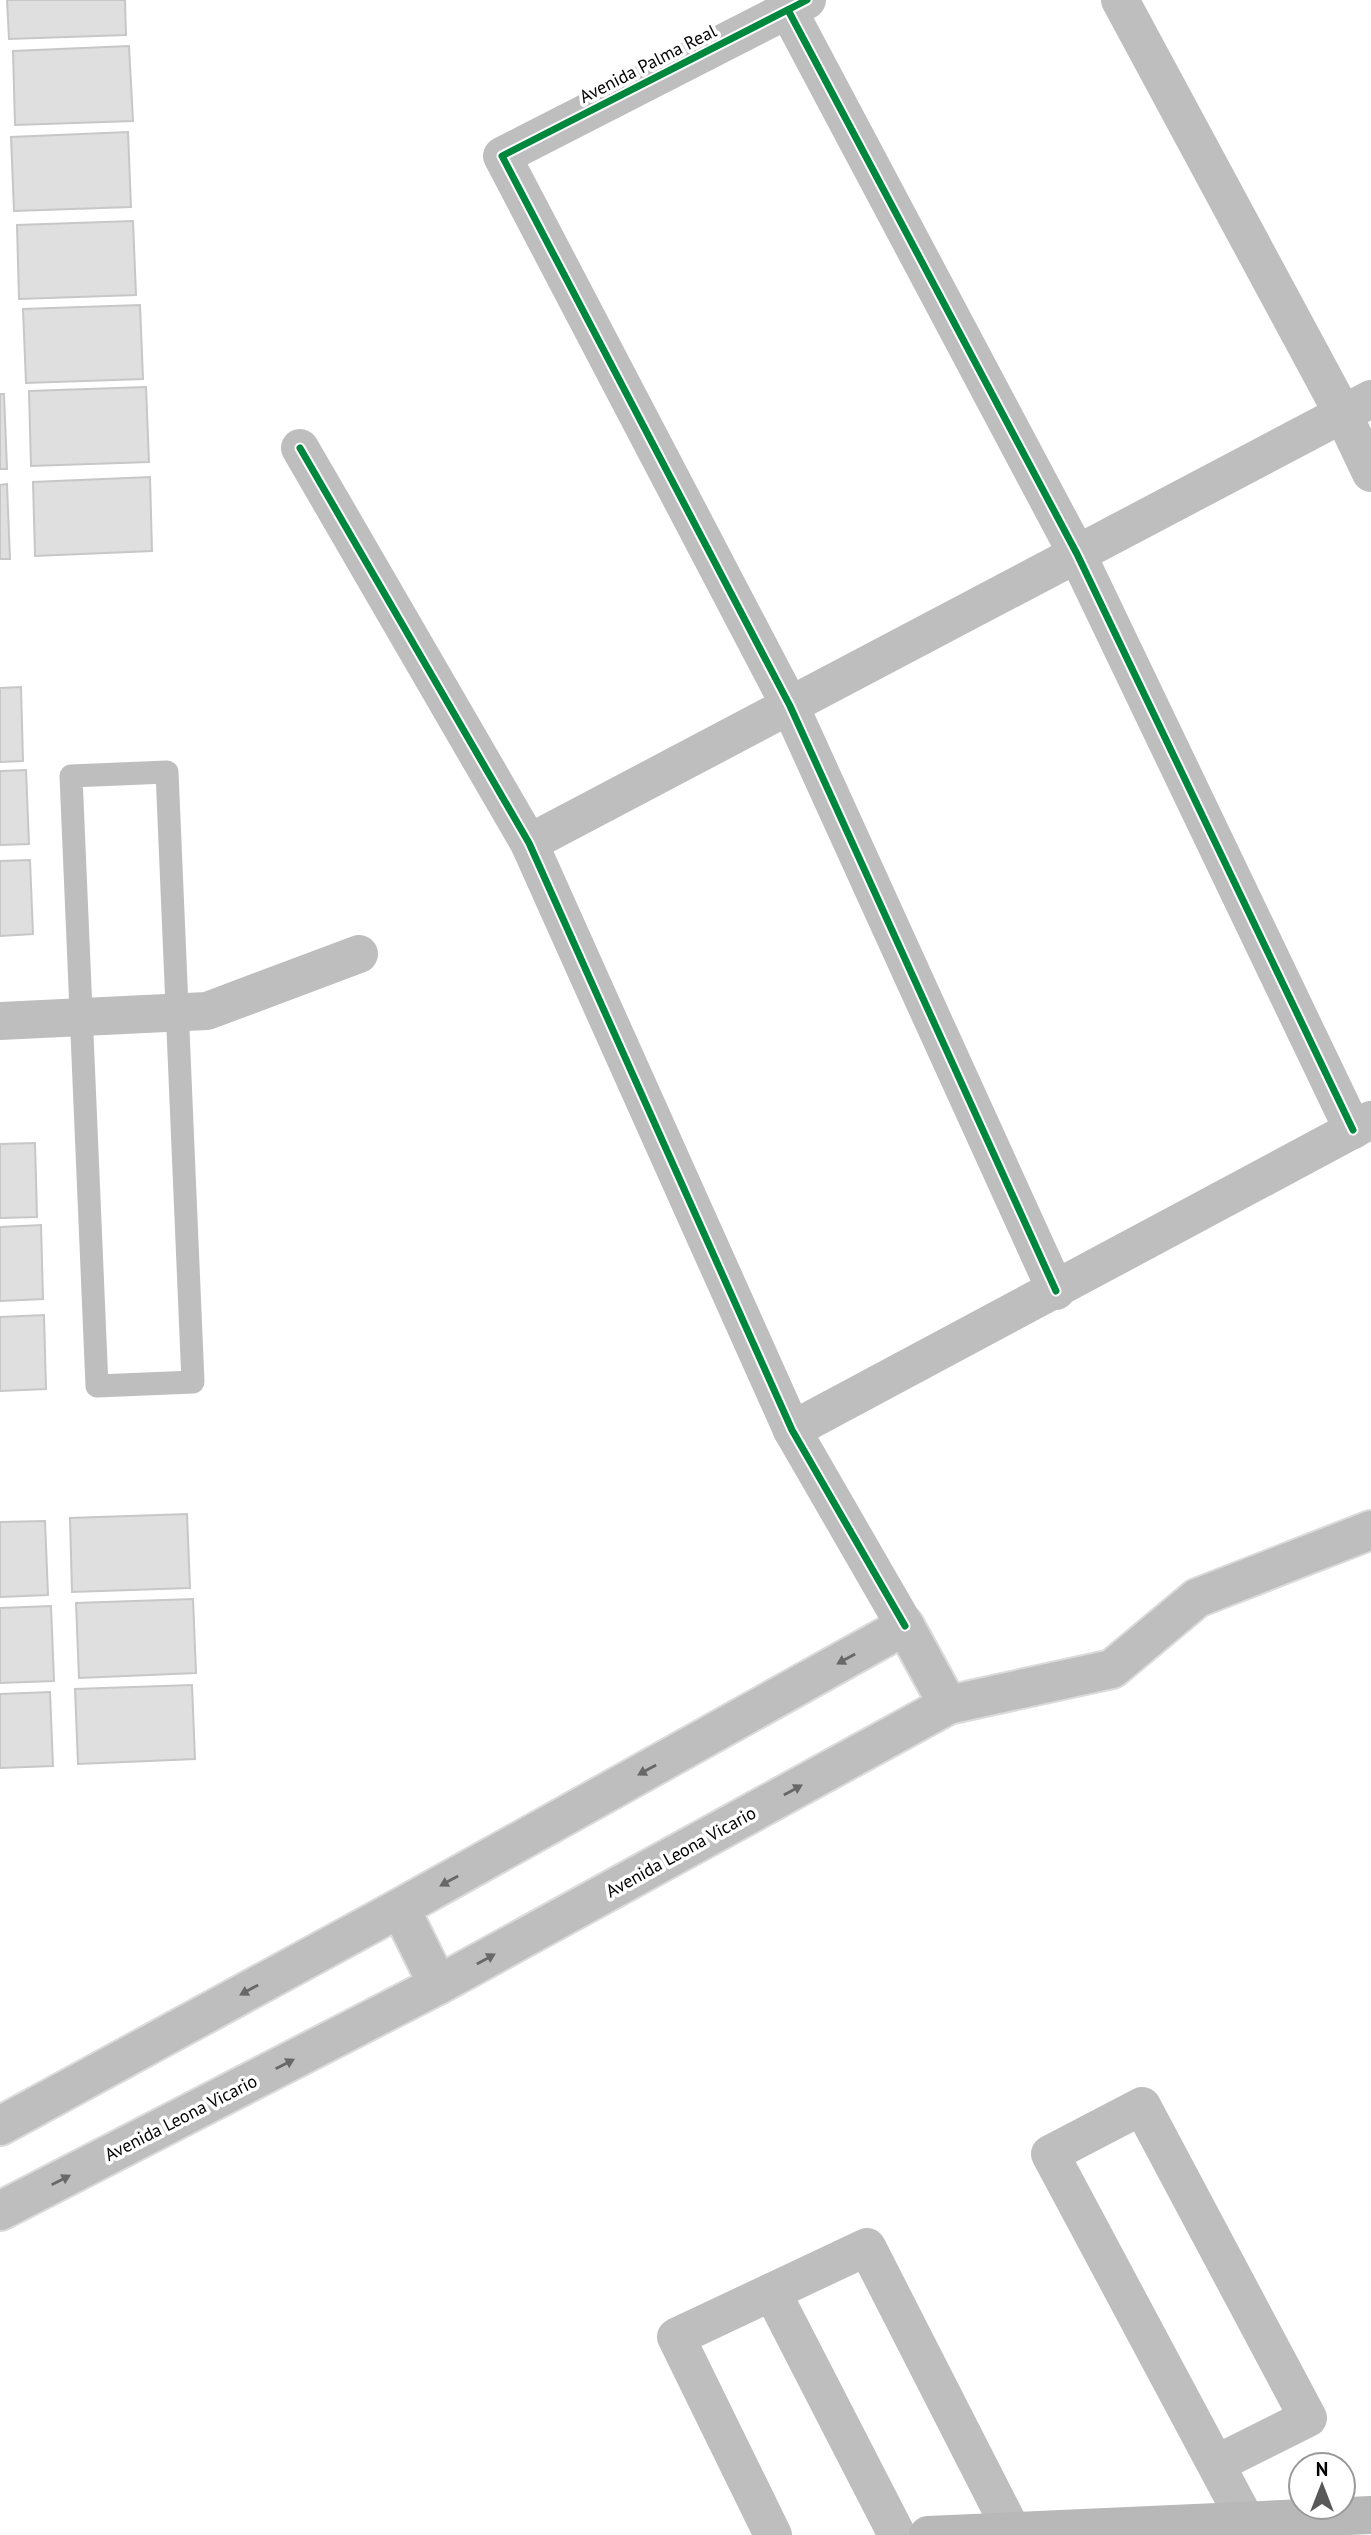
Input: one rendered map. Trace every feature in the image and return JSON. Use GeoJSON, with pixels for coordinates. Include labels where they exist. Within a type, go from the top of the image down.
{"type":"FeatureCollection","features":[{"type":"Feature","properties":{"kind":"main road"},"geometry":{"type":"LineString","coordinates":[[928,2535],[1371,2515]]}},
{"type":"Feature","properties":{"kind":"street"},"geometry":{"type":"LineString","coordinates":[[1120,0],[1357,406],[1371,473]]}},
{"type":"Feature","properties":{"kind":"street"},"geometry":{"type":"LineString","coordinates":[[792,1430],[1362,1125],[1077,554],[797,5]]}},
{"type":"Feature","properties":{"kind":"street","name":"Avenida Palma Real"},"geometry":{"type":"LineString","coordinates":[[790,706],[502,156],[797,5]]}},
{"type":"Feature","properties":{"kind":"street"},"geometry":{"type":"LineString","coordinates":[[529,844],[1357,406]]}},
{"type":"Feature","properties":{"kind":"street"},"geometry":{"type":"LineString","coordinates":[[300,448],[529,844],[792,1430],[948,1705]]}},
{"type":"Feature","properties":{"kind":"street"},"geometry":{"type":"LineString","coordinates":[[790,706],[1056,1291]]}},
{"type":"Feature","properties":{"kind":"street"},"geometry":{"type":"LineString","coordinates":[[0,1021],[207,1011],[359,954]]}},
{"type":"Feature","properties":{"kind":"street","name":"Avenida Leona Vicario"},"geometry":{"type":"LineString","coordinates":[[0,2211],[438,1985],[948,1705],[1112,1669],[1196,1598],[1371,1530]]}},
{"type":"Feature","properties":{"kind":"street"},"geometry":{"type":"LineString","coordinates":[[0,2126],[401,1908],[905,1626]]}},
{"type":"Feature","properties":{"kind":"street"},"geometry":{"type":"LineString","coordinates":[[401,1908],[438,1985]]}},
{"type":"Feature","properties":{"kind":"street"},"geometry":{"type":"LineString","coordinates":[[1216,2464],[1308,2418],[1142,2106],[1050,2154],[1246,2521]]}},
{"type":"Feature","properties":{"kind":"street"},"geometry":{"type":"LineString","coordinates":[[773,2535],[676,2337],[867,2247],[1012,2531]]}},
{"type":"Feature","properties":{"kind":"street"},"geometry":{"type":"LineString","coordinates":[[772,2292],[897,2535]]}},
{"type":"Feature","properties":{"kind":"lane"},"geometry":{"type":"LineString","coordinates":[[167,772],[177,1012],[193,1382],[97,1386],[71,776],[167,772]]}},
{"type":"Feature","properties":{"kind":"building"},"geometry":{"type":"Polygon","coordinates":[[[7,0],[125,0],[126,35],[9,39],[7,0]]]}},
{"type":"Feature","properties":{"kind":"building"},"geometry":{"type":"Polygon","coordinates":[[[129,46],[133,121],[15,125],[13,51],[129,46]]]}},
{"type":"Feature","properties":{"kind":"building"},"geometry":{"type":"Polygon","coordinates":[[[128,132],[131,207],[14,211],[11,137],[128,132]]]}},
{"type":"Feature","properties":{"kind":"building"},"geometry":{"type":"Polygon","coordinates":[[[133,221],[136,295],[19,299],[17,225],[133,221]]]}},
{"type":"Feature","properties":{"kind":"building"},"geometry":{"type":"Polygon","coordinates":[[[140,305],[143,379],[26,383],[23,309],[140,305]]]}},
{"type":"Feature","properties":{"kind":"building"},"geometry":{"type":"Polygon","coordinates":[[[146,387],[149,462],[31,466],[29,391],[146,387]]]}},
{"type":"Feature","properties":{"kind":"building"},"geometry":{"type":"Polygon","coordinates":[[[0,394],[4,394],[7,469],[0,469],[0,394]]]}},
{"type":"Feature","properties":{"kind":"building"},"geometry":{"type":"Polygon","coordinates":[[[150,477],[152,551],[35,556],[33,482],[150,477]]]}},
{"type":"Feature","properties":{"kind":"building"},"geometry":{"type":"Polygon","coordinates":[[[7,484],[10,559],[0,559],[0,485],[7,484]]]}},
{"type":"Feature","properties":{"kind":"building"},"geometry":{"type":"Polygon","coordinates":[[[21,687],[23,761],[0,762],[0,688],[21,687]]]}},
{"type":"Feature","properties":{"kind":"building"},"geometry":{"type":"Polygon","coordinates":[[[26,770],[29,844],[0,845],[0,771],[26,770]]]}},
{"type":"Feature","properties":{"kind":"building"},"geometry":{"type":"Polygon","coordinates":[[[30,860],[33,934],[0,936],[0,861],[30,860]]]}},
{"type":"Feature","properties":{"kind":"building"},"geometry":{"type":"Polygon","coordinates":[[[35,1143],[37,1217],[0,1218],[0,1144],[35,1143]]]}},
{"type":"Feature","properties":{"kind":"building"},"geometry":{"type":"Polygon","coordinates":[[[41,1225],[43,1299],[0,1301],[0,1227],[41,1225]]]}},
{"type":"Feature","properties":{"kind":"building"},"geometry":{"type":"Polygon","coordinates":[[[44,1315],[46,1389],[0,1391],[0,1317],[44,1315]]]}},
{"type":"Feature","properties":{"kind":"building"},"geometry":{"type":"Polygon","coordinates":[[[187,1514],[190,1588],[72,1592],[70,1518],[187,1514]]]}},
{"type":"Feature","properties":{"kind":"building"},"geometry":{"type":"Polygon","coordinates":[[[45,1521],[48,1595],[0,1597],[0,1522],[45,1521]]]}},
{"type":"Feature","properties":{"kind":"building"},"geometry":{"type":"Polygon","coordinates":[[[193,1599],[196,1673],[79,1678],[76,1603],[193,1599]]]}},
{"type":"Feature","properties":{"kind":"building"},"geometry":{"type":"Polygon","coordinates":[[[51,1606],[54,1681],[0,1683],[0,1608],[51,1606]]]}},
{"type":"Feature","properties":{"kind":"building"},"geometry":{"type":"Polygon","coordinates":[[[192,1685],[195,1759],[78,1764],[75,1689],[192,1685]]]}},
{"type":"Feature","properties":{"kind":"building"},"geometry":{"type":"Polygon","coordinates":[[[50,1692],[53,1766],[0,1768],[0,1694],[50,1692]]]}},
{"type":"Feature","properties":{"kind":"cycle path"},"geometry":{"type":"LineString","coordinates":[[807,0],[502,156],[790,706],[1056,1291]]}},
{"type":"Feature","properties":{"kind":"cycle path"},"geometry":{"type":"LineString","coordinates":[[788,10],[1077,554],[1353,1130]]}},
{"type":"Feature","properties":{"kind":"cycle path"},"geometry":{"type":"LineString","coordinates":[[300,448],[529,843],[792,1430],[905,1626]]}}]}
